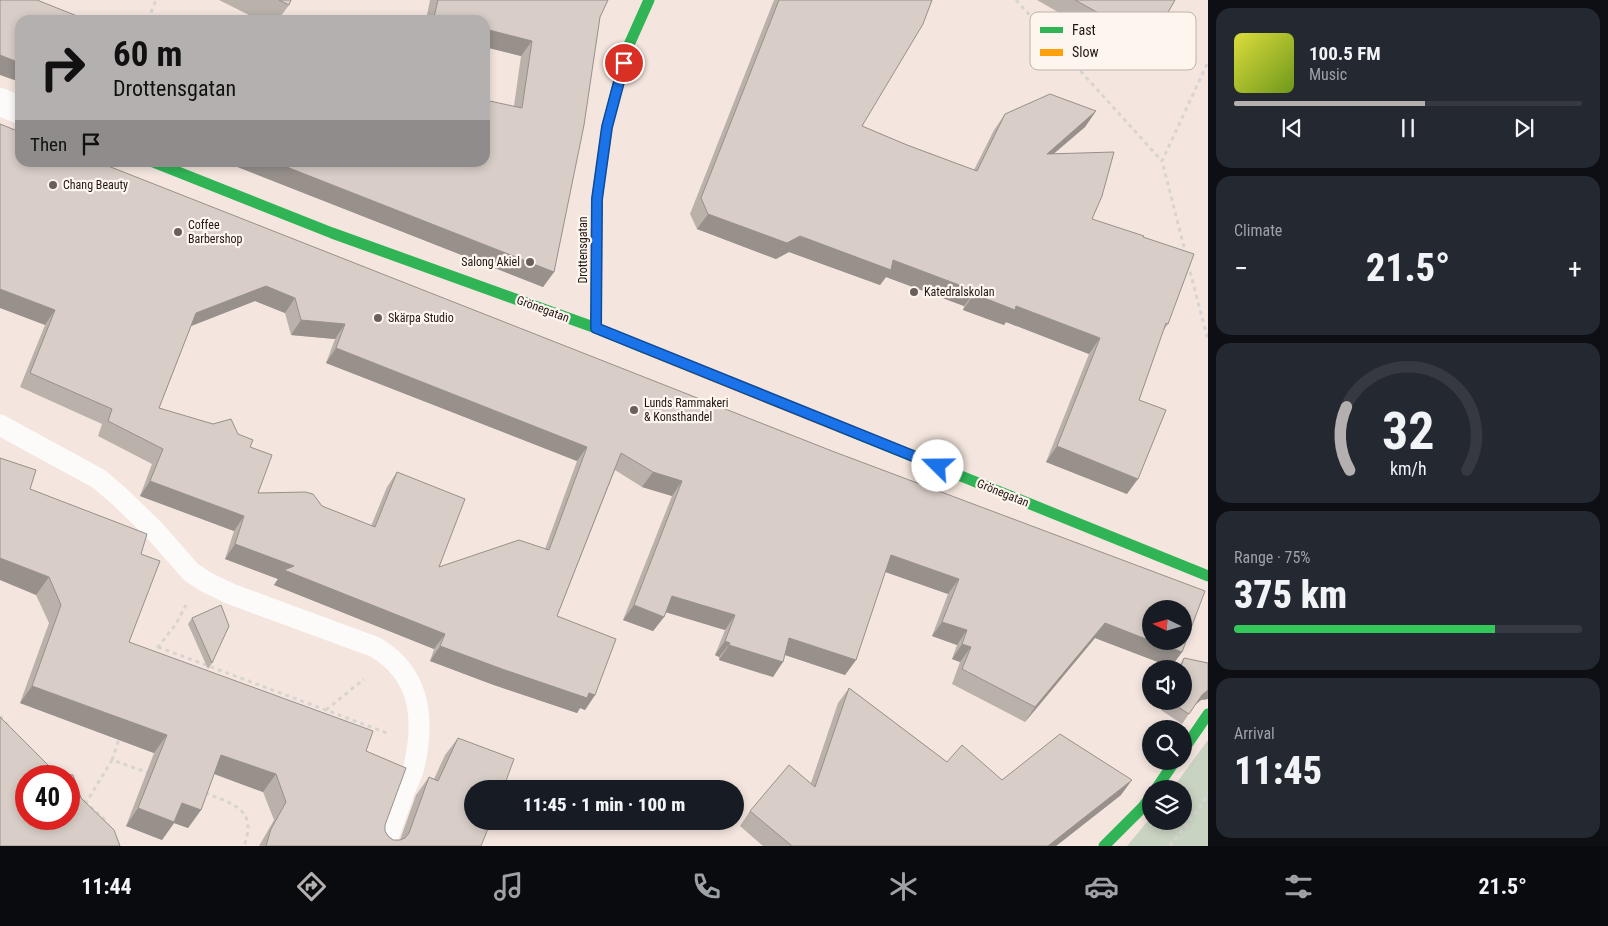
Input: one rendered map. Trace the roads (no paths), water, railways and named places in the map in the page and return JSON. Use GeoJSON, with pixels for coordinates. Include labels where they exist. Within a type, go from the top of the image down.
{"type":"FeatureCollection","features":[{"type":"Feature","properties":{"kind":"street","name":"Drottensgatan"},"geometry":{"type":"LineString","coordinates":[[596,328],[597,199],[607,127],[628,46],[649,0]]}},
{"type":"Feature","properties":{"kind":"street"},"geometry":{"type":"LineString","coordinates":[[0,102],[15,108]]}},
{"type":"Feature","properties":{"kind":"street","name":"Grönegatan"},"geometry":{"type":"LineString","coordinates":[[166,167],[332,233],[596,328],[1208,576]]}},
{"type":"Feature","properties":{"kind":"street"},"geometry":{"type":"LineString","coordinates":[[1192,737],[1208,714]]}},
{"type":"Feature","properties":{"kind":"street"},"geometry":{"type":"LineString","coordinates":[[1104,846],[1142,808]]}},
{"type":"Feature","properties":{"kind":"lane"},"geometry":{"type":"LineString","coordinates":[[0,425],[99,479],[154,530],[180,561],[200,579],[231,594],[376,647],[400,667],[410,680],[418,705],[420,730],[414,768],[384,846]]}},
{"type":"Feature","properties":{"kind":"place","name":"Chang Beauty"},"geometry":{"type":"Point","coordinates":[53,185]}},
{"type":"Feature","properties":{"kind":"place","name":"Coffee Barbershop"},"geometry":{"type":"Point","coordinates":[178,232]}},
{"type":"Feature","properties":{"kind":"place","name":"Salong Akiel"},"geometry":{"type":"Point","coordinates":[530,262]}},
{"type":"Feature","properties":{"kind":"place","name":"Katedralskolan"},"geometry":{"type":"Point","coordinates":[914,292]}},
{"type":"Feature","properties":{"kind":"place","name":"Skärpa Studio"},"geometry":{"type":"Point","coordinates":[378,318]}},
{"type":"Feature","properties":{"kind":"place","name":"Lunds Rammakeri & Konsthandel"},"geometry":{"type":"Point","coordinates":[634,410]}}]}
